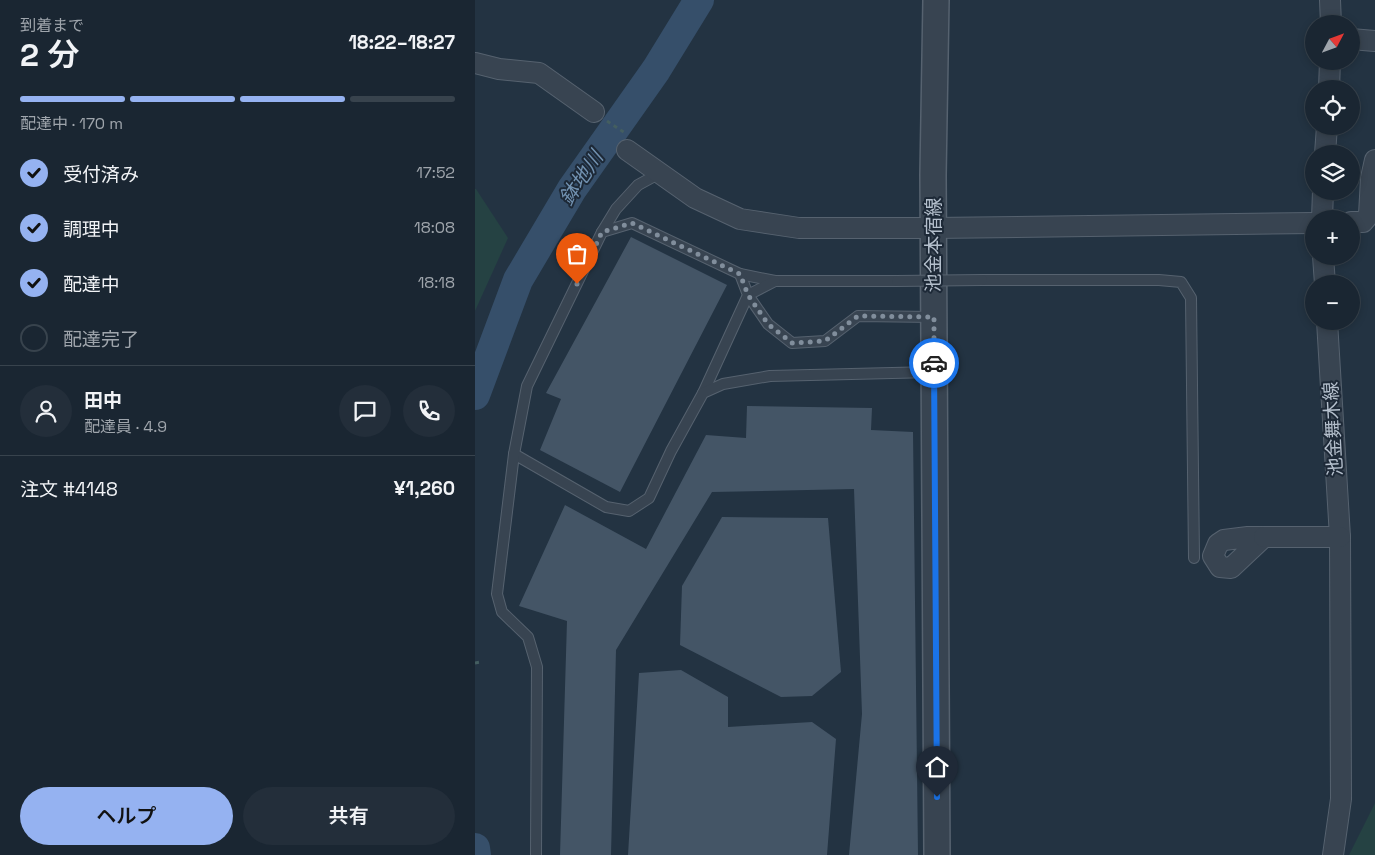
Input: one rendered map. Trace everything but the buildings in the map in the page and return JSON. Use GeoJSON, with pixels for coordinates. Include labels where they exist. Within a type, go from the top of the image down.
{"type":"FeatureCollection","features":[{"type":"Feature","properties":{"kind":"street","name":"池金本宿線"},"geometry":{"type":"LineString","coordinates":[[936,0],[933,228],[937,855]]}},
{"type":"Feature","properties":{"kind":"street"},"geometry":{"type":"LineString","coordinates":[[1330,0],[1331,15]]}},
{"type":"Feature","properties":{"kind":"street"},"geometry":{"type":"LineString","coordinates":[[1360,40],[1375,41]]}},
{"type":"Feature","properties":{"kind":"street"},"geometry":{"type":"LineString","coordinates":[[475,63],[499,69],[539,73],[594,112]]}},
{"type":"Feature","properties":{"kind":"street"},"geometry":{"type":"LineString","coordinates":[[628,143],[660,173],[695,198],[740,219],[799,228],[1305,223]]}},
{"type":"Feature","properties":{"kind":"street"},"geometry":{"type":"LineString","coordinates":[[1360,222],[1363,222],[1369,215],[1371,178],[1375,160]]}},
{"type":"Feature","properties":{"kind":"street","name":"池金舞木線"},"geometry":{"type":"LineString","coordinates":[[1328,330],[1340,537],[1341,799],[1333,855]]}},
{"type":"Feature","properties":{"kind":"street"},"geometry":{"type":"LineString","coordinates":[[1264,537],[1340,537]]}},
{"type":"Feature","properties":{"kind":"lane"},"geometry":{"type":"LineString","coordinates":[[536,855],[537,667],[528,637],[502,612],[497,594],[514,454],[527,386],[602,232],[616,209],[638,185],[660,173]]}},
{"type":"Feature","properties":{"kind":"lane"},"geometry":{"type":"LineString","coordinates":[[602,232],[632,223],[740,274],[775,281],[1159,280],[1181,282],[1191,298],[1194,558]]}},
{"type":"Feature","properties":{"kind":"lane"},"geometry":{"type":"LineString","coordinates":[[740,274],[748,295],[768,324],[792,343],[825,341],[858,316],[934,317]]}},
{"type":"Feature","properties":{"kind":"lane"},"geometry":{"type":"LineString","coordinates":[[514,454],[606,507],[629,511],[649,498],[703,392],[748,295],[775,281]]}},
{"type":"Feature","properties":{"kind":"lane"},"geometry":{"type":"LineString","coordinates":[[703,392],[723,384],[770,376],[934,372]]}},
{"type":"Feature","properties":{"kind":"path"},"geometry":{"type":"LineString","coordinates":[[594,112],[628,143]]}},
{"type":"Feature","properties":{"kind":"path"},"geometry":{"type":"LineString","coordinates":[[475,663],[481,662]]}},
{"type":"Feature","properties":{"kind":"green space"},"geometry":{"type":"Polygon","coordinates":[[[475,189],[508,238],[475,311],[475,189]]]}},
{"type":"Feature","properties":{"kind":"green space"},"geometry":{"type":"Polygon","coordinates":[[[1375,803],[1375,855],[1349,855],[1375,803]]]}},
{"type":"Feature","properties":{"kind":"waterway","name":"鉢地川"},"geometry":{"type":"LineString","coordinates":[[475,395],[518,280],[572,189],[656,70],[699,0]]}},
{"type":"Feature","properties":{"kind":"waterway","name":"鉢地川"},"geometry":{"type":"LineString","coordinates":[[475,848],[476,855]]}},
{"type":"Feature","properties":{"kind":"way so far"},"geometry":{"type":"LineString","coordinates":[[577,284],[602,232],[632,223],[740,274],[748,295],[768,324],[792,343],[825,341],[858,316],[934,317],[934,363]]}},
{"type":"Feature","properties":{"kind":"route"},"geometry":{"type":"LineString","coordinates":[[934,363],[937,797]]}}]}
